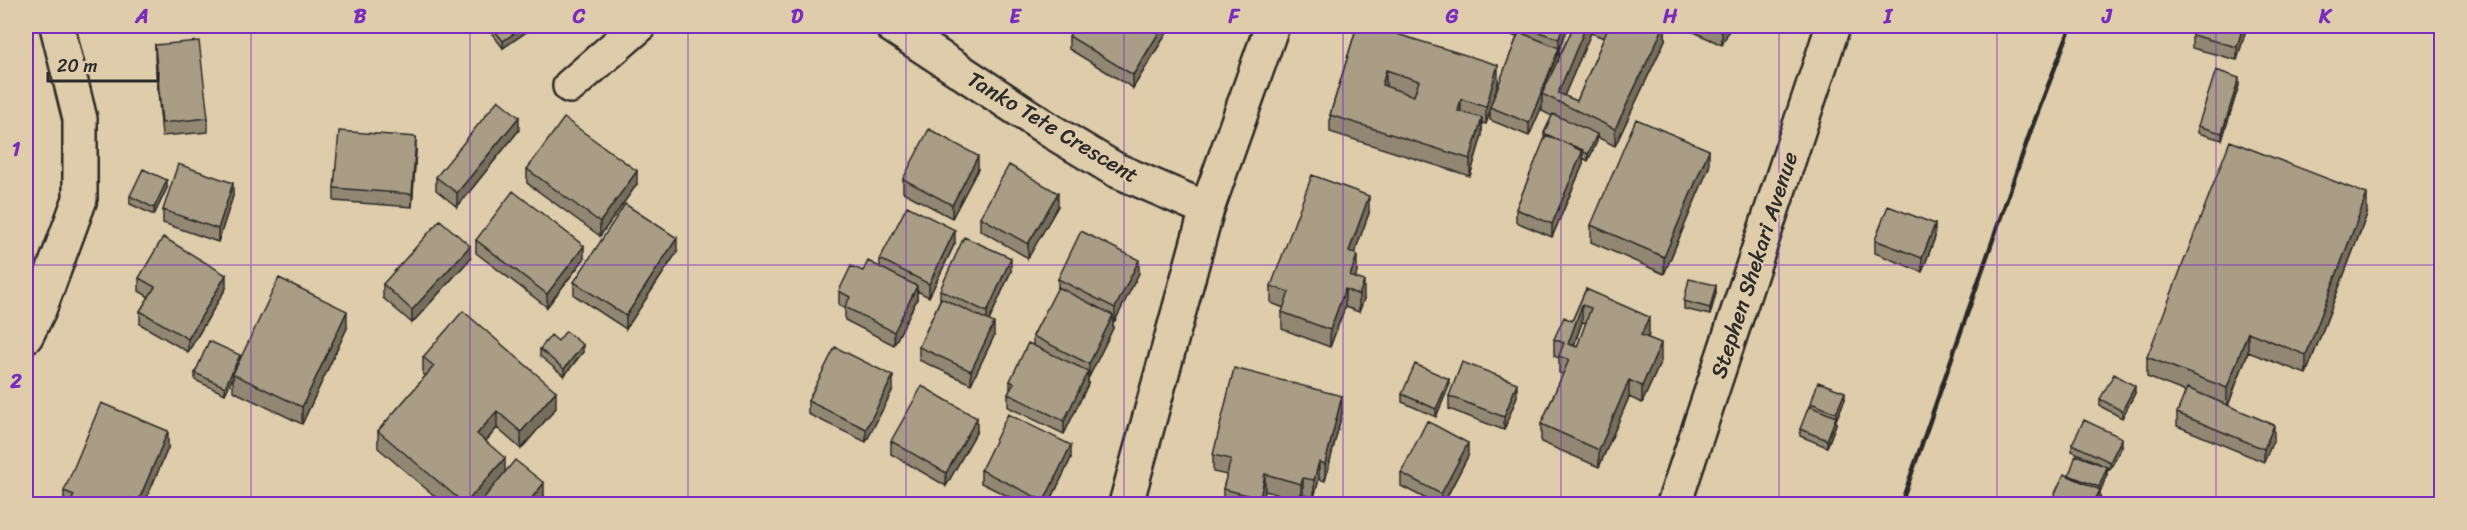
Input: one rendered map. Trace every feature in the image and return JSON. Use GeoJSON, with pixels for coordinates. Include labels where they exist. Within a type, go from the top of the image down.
{"type":"FeatureCollection","features":[{"type":"Feature","properties":{"kind":"street"},"geometry":{"type":"LineString","coordinates":[[26,336],[39,310],[80,199],[80,119],[57,26]]}},
{"type":"Feature","properties":{"kind":"street"},"geometry":{"type":"LineString","coordinates":[[570,86],[639,26]]}},
{"type":"Feature","properties":{"kind":"street","name":"Tanko Tete Crescent"},"geometry":{"type":"LineString","coordinates":[[892,26],[1051,131],[1116,170],[1207,209]]}},
{"type":"Feature","properties":{"kind":"street"},"geometry":{"type":"LineString","coordinates":[[1126,504],[1207,209],[1272,26]]}},
{"type":"Feature","properties":{"kind":"street","name":"Stephen Shekari Avenue"},"geometry":{"type":"LineString","coordinates":[[1674,504],[1833,26]]}},
{"type":"Feature","properties":{"kind":"building"},"geometry":{"type":"Polygon","coordinates":[[[491,26],[525,26],[503,41],[491,26]]]}},
{"type":"Feature","properties":{"kind":"building"},"geometry":{"type":"Polygon","coordinates":[[[1075,26],[1163,26],[1133,75],[1069,36],[1075,26]]]}},
{"type":"Feature","properties":{"kind":"building"},"geometry":{"type":"Polygon","coordinates":[[[1357,26],[1371,26],[1498,65],[1486,107],[1461,99],[1458,111],[1482,118],[1470,159],[1330,115],[1357,26]],[[1386,70],[1382,85],[1414,96],[1419,81],[1386,70]]]}},
{"type":"Feature","properties":{"kind":"building"},"geometry":{"type":"Polygon","coordinates":[[[1521,26],[1563,26],[1559,39],[1521,26]]]}},
{"type":"Feature","properties":{"kind":"building"},"geometry":{"type":"Polygon","coordinates":[[[1574,26],[1586,26],[1558,93],[1577,101],[1609,26],[1664,26],[1615,129],[1542,94],[1574,26]]]}},
{"type":"Feature","properties":{"kind":"building"},"geometry":{"type":"Polygon","coordinates":[[[1708,26],[1725,26],[1722,32],[1708,26]]]}},
{"type":"Feature","properties":{"kind":"building"},"geometry":{"type":"Polygon","coordinates":[[[2195,26],[2243,26],[2237,47],[2192,35],[2195,26]]]}},
{"type":"Feature","properties":{"kind":"building"},"geometry":{"type":"Polygon","coordinates":[[[1519,32],[1559,48],[1529,123],[1490,107],[1519,32]]]}},
{"type":"Feature","properties":{"kind":"building"},"geometry":{"type":"Polygon","coordinates":[[[199,41],[208,118],[162,123],[155,45],[199,41]]]}},
{"type":"Feature","properties":{"kind":"building"},"geometry":{"type":"Polygon","coordinates":[[[2216,70],[2239,78],[2222,133],[2198,126],[2216,70]]]}},
{"type":"Feature","properties":{"kind":"building"},"geometry":{"type":"Polygon","coordinates":[[[498,100],[519,117],[457,193],[436,177],[498,100]]]}},
{"type":"Feature","properties":{"kind":"building"},"geometry":{"type":"Polygon","coordinates":[[[1553,114],[1597,134],[1588,154],[1544,133],[1553,114]]]}},
{"type":"Feature","properties":{"kind":"building"},"geometry":{"type":"Polygon","coordinates":[[[564,118],[637,171],[600,222],[527,169],[564,118]]]}},
{"type":"Feature","properties":{"kind":"building"},"geometry":{"type":"Polygon","coordinates":[[[1636,119],[1709,150],[1664,257],[1591,225],[1636,119]]]}},
{"type":"Feature","properties":{"kind":"building"},"geometry":{"type":"Polygon","coordinates":[[[929,129],[978,156],[952,205],[903,179],[929,129]]]}},
{"type":"Feature","properties":{"kind":"building"},"geometry":{"type":"Polygon","coordinates":[[[339,131],[416,137],[412,194],[334,188],[339,131]]]}},
{"type":"Feature","properties":{"kind":"building"},"geometry":{"type":"Polygon","coordinates":[[[1546,135],[1583,150],[1552,224],[1516,209],[1546,135]]]}},
{"type":"Feature","properties":{"kind":"building"},"geometry":{"type":"Polygon","coordinates":[[[2230,141],[2367,194],[2306,355],[2248,332],[2227,388],[2147,357],[2230,141]]]}},
{"type":"Feature","properties":{"kind":"building"},"geometry":{"type":"Polygon","coordinates":[[[178,164],[233,183],[218,229],[163,210],[178,164]]]}},
{"type":"Feature","properties":{"kind":"building"},"geometry":{"type":"Polygon","coordinates":[[[1009,165],[1058,193],[1028,244],[980,217],[1009,165]]]}},
{"type":"Feature","properties":{"kind":"building"},"geometry":{"type":"Polygon","coordinates":[[[143,169],[167,180],[154,208],[130,196],[143,169]]]}},
{"type":"Feature","properties":{"kind":"building"},"geometry":{"type":"Polygon","coordinates":[[[1312,175],[1369,196],[1349,251],[1357,255],[1350,276],[1364,281],[1359,295],[1345,289],[1330,330],[1282,312],[1289,292],[1271,286],[1312,175]]]}},
{"type":"Feature","properties":{"kind":"building"},"geometry":{"type":"Polygon","coordinates":[[[513,191],[584,246],[547,294],[476,240],[513,191]]]}},
{"type":"Feature","properties":{"kind":"building"},"geometry":{"type":"Polygon","coordinates":[[[625,204],[677,238],[626,316],[574,282],[625,204]]]}},
{"type":"Feature","properties":{"kind":"building"},"geometry":{"type":"Polygon","coordinates":[[[907,206],[955,230],[929,284],[880,259],[907,206]]]}},
{"type":"Feature","properties":{"kind":"building"},"geometry":{"type":"Polygon","coordinates":[[[1888,206],[1935,224],[1922,258],[1875,240],[1888,206]]]}},
{"type":"Feature","properties":{"kind":"building"},"geometry":{"type":"Polygon","coordinates":[[[440,220],[470,246],[412,310],[383,284],[440,220]]]}},
{"type":"Feature","properties":{"kind":"building"},"geometry":{"type":"Polygon","coordinates":[[[1081,231],[1139,260],[1115,308],[1058,279],[1081,231]]]}},
{"type":"Feature","properties":{"kind":"building"},"geometry":{"type":"Polygon","coordinates":[[[163,237],[226,275],[188,339],[140,311],[155,287],[139,278],[163,237]]]}},
{"type":"Feature","properties":{"kind":"building"},"geometry":{"type":"Polygon","coordinates":[[[964,237],[1011,258],[987,312],[940,290],[964,237]]]}},
{"type":"Feature","properties":{"kind":"building"},"geometry":{"type":"Polygon","coordinates":[[[868,261],[917,286],[894,332],[845,307],[850,297],[839,291],[851,266],[863,271],[868,261]]]}},
{"type":"Feature","properties":{"kind":"building"},"geometry":{"type":"Polygon","coordinates":[[[279,278],[347,311],[302,407],[233,374],[279,278]]]}},
{"type":"Feature","properties":{"kind":"building"},"geometry":{"type":"Polygon","coordinates":[[[1689,279],[1716,285],[1710,308],[1684,301],[1689,279]]]}},
{"type":"Feature","properties":{"kind":"building"},"geometry":{"type":"Polygon","coordinates":[[[1058,287],[1113,315],[1089,364],[1033,336],[1058,287]]]}},
{"type":"Feature","properties":{"kind":"building"},"geometry":{"type":"Polygon","coordinates":[[[1586,289],[1649,317],[1641,335],[1661,343],[1642,386],[1629,380],[1599,450],[1541,424],[1569,360],[1559,356],[1564,343],[1554,339],[1564,317],[1572,321],[1586,289]],[[1582,305],[1568,344],[1577,347],[1591,308],[1582,305]]]}},
{"type":"Feature","properties":{"kind":"building"},"geometry":{"type":"Polygon","coordinates":[[[941,298],[994,323],[971,371],[919,347],[941,298]]]}},
{"type":"Feature","properties":{"kind":"building"},"geometry":{"type":"Polygon","coordinates":[[[463,311],[556,391],[521,432],[497,411],[477,434],[505,458],[465,504],[378,431],[434,366],[423,357],[463,311]]]}},
{"type":"Feature","properties":{"kind":"building"},"geometry":{"type":"Polygon","coordinates":[[[566,331],[583,345],[564,369],[540,349],[551,335],[558,341],[566,331]]]}},
{"type":"Feature","properties":{"kind":"building"},"geometry":{"type":"Polygon","coordinates":[[[209,341],[240,355],[225,387],[195,373],[209,341]]]}},
{"type":"Feature","properties":{"kind":"building"},"geometry":{"type":"Polygon","coordinates":[[[1028,343],[1088,371],[1064,421],[1008,394],[1014,383],[1010,381],[1028,343]]]}},
{"type":"Feature","properties":{"kind":"building"},"geometry":{"type":"Polygon","coordinates":[[[835,347],[893,376],[866,429],[808,401],[835,347]]]}},
{"type":"Feature","properties":{"kind":"building"},"geometry":{"type":"Polygon","coordinates":[[[1462,362],[1517,383],[1504,417],[1449,396],[1462,362]]]}},
{"type":"Feature","properties":{"kind":"building"},"geometry":{"type":"Polygon","coordinates":[[[1415,364],[1449,379],[1436,409],[1402,394],[1415,364]]]}},
{"type":"Feature","properties":{"kind":"building"},"geometry":{"type":"Polygon","coordinates":[[[1234,368],[1342,396],[1325,464],[1319,462],[1314,480],[1303,478],[1301,484],[1265,474],[1260,498],[1223,489],[1231,459],[1213,455],[1234,368]]]}},
{"type":"Feature","properties":{"kind":"building"},"geometry":{"type":"Polygon","coordinates":[[[2114,374],[2135,386],[2122,411],[2100,399],[2114,374]]]}},
{"type":"Feature","properties":{"kind":"building"},"geometry":{"type":"Polygon","coordinates":[[[1818,382],[1845,392],[1836,413],[1811,403],[1818,382]]]}},
{"type":"Feature","properties":{"kind":"building"},"geometry":{"type":"Polygon","coordinates":[[[922,386],[977,418],[946,473],[891,441],[922,386]]]}},
{"type":"Feature","properties":{"kind":"building"},"geometry":{"type":"Polygon","coordinates":[[[2187,388],[2274,425],[2264,449],[2177,413],[2187,388]]]}},
{"type":"Feature","properties":{"kind":"building"},"geometry":{"type":"Polygon","coordinates":[[[101,403],[168,431],[138,502],[129,498],[126,504],[70,504],[74,495],[64,491],[101,403]]]}},
{"type":"Feature","properties":{"kind":"building"},"geometry":{"type":"Polygon","coordinates":[[[1809,406],[1836,417],[1827,440],[1800,429],[1809,406]]]}},
{"type":"Feature","properties":{"kind":"building"},"geometry":{"type":"Polygon","coordinates":[[[1008,414],[1071,445],[1044,501],[981,470],[1008,414]]]}},
{"type":"Feature","properties":{"kind":"building"},"geometry":{"type":"Polygon","coordinates":[[[2084,420],[2122,438],[2110,462],[2072,444],[2084,420]]]}},
{"type":"Feature","properties":{"kind":"building"},"geometry":{"type":"Polygon","coordinates":[[[1427,421],[1468,443],[1441,494],[1401,473],[1427,421]]]}},
{"type":"Feature","properties":{"kind":"building"},"geometry":{"type":"Polygon","coordinates":[[[2076,455],[2107,467],[2099,487],[2069,475],[2076,455]]]}},
{"type":"Feature","properties":{"kind":"building"},"geometry":{"type":"Polygon","coordinates":[[[515,460],[544,483],[527,504],[479,504],[515,460]]]}},
{"type":"Feature","properties":{"kind":"building"},"geometry":{"type":"Polygon","coordinates":[[[2064,474],[2100,490],[2093,504],[2050,504],[2064,474]]]}},
{"type":"Feature","properties":{"kind":"building"},"geometry":{"type":"Polygon","coordinates":[[[1018,500],[1028,504],[1016,504],[1018,500]]]}},
{"type":"Feature","properties":{"kind":"railway"},"geometry":{"type":"LineString","coordinates":[[1901,504],[2031,130],[2071,26]]}}]}
